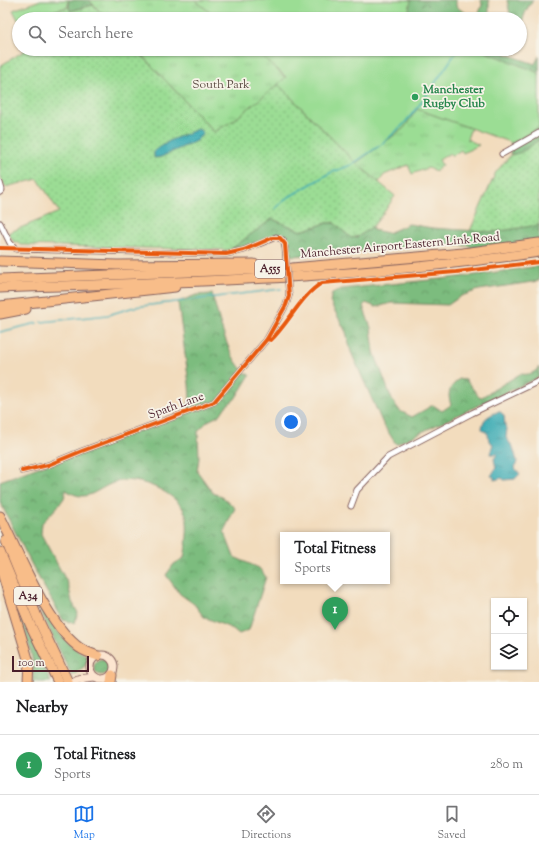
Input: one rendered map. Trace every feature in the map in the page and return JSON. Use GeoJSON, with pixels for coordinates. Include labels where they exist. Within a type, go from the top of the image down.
{"type":"FeatureCollection","features":[{"type":"Feature","properties":{"kind":"highway","name":"Manchester Airport Eastern Link Road"},"geometry":{"type":"LineString","coordinates":[[0,280],[292,268],[463,253],[539,243]]}},
{"type":"Feature","properties":{"kind":"highway","name":"Manchester Airport Eastern Link Road"},"geometry":{"type":"LineString","coordinates":[[0,288],[252,279],[413,267],[539,252]]}},
{"type":"Feature","properties":{"kind":"highway"},"geometry":{"type":"LineString","coordinates":[[1,261],[117,265],[320,265]]}},
{"type":"Feature","properties":{"kind":"highway"},"geometry":{"type":"LineString","coordinates":[[0,306],[252,279]]}},
{"type":"Feature","properties":{"kind":"highway"},"geometry":{"type":"LineString","coordinates":[[0,314],[88,301],[103,296]]}},
{"type":"Feature","properties":{"kind":"highway"},"geometry":{"type":"LineString","coordinates":[[0,516],[33,583],[58,626],[75,645],[98,656]]}},
{"type":"Feature","properties":{"kind":"highway","name":"A34"},"geometry":{"type":"LineString","coordinates":[[0,524],[56,669],[58,682]]}},
{"type":"Feature","properties":{"kind":"highway","name":"A34"},"geometry":{"type":"LineString","coordinates":[[0,552],[56,669],[68,682]]}},
{"type":"Feature","properties":{"kind":"highway"},"geometry":{"type":"LineString","coordinates":[[0,566],[29,662],[28,682]]}},
{"type":"Feature","properties":{"kind":"street"},"geometry":{"type":"LineString","coordinates":[[502,154],[539,133]]}},
{"type":"Feature","properties":{"kind":"street"},"geometry":{"type":"LineString","coordinates":[[0,183],[1,191]]}},
{"type":"Feature","properties":{"kind":"street","name":"Spath Lane"},"geometry":{"type":"LineString","coordinates":[[0,223],[10,243],[16,249],[226,254],[239,252],[276,237],[283,240],[285,247],[288,296],[286,305],[267,339],[214,402],[48,465],[22,471]]}},
{"type":"Feature","properties":{"kind":"street"},"geometry":{"type":"LineString","coordinates":[[350,506],[357,490],[388,457],[472,413],[539,381]]}},
{"type":"Feature","properties":{"kind":"street"},"geometry":{"type":"LineString","coordinates":[[72,682],[78,679],[95,677],[111,679],[115,668],[112,660],[106,656],[98,656],[91,664],[91,672],[95,677]]}},
{"type":"Feature","properties":{"kind":"green space"},"geometry":{"type":"Polygon","coordinates":[[[41,0],[68,0],[68,7],[49,12],[14,12],[13,10],[41,0]]]}},
{"type":"Feature","properties":{"kind":"green space"},"geometry":{"type":"Polygon","coordinates":[[[68,0],[89,0],[93,5],[70,11],[68,0]]]}},
{"type":"Feature","properties":{"kind":"green space"},"geometry":{"type":"Polygon","coordinates":[[[89,0],[195,0],[210,12],[100,12],[89,0]]]}},
{"type":"Feature","properties":{"kind":"green space"},"geometry":{"type":"Polygon","coordinates":[[[195,0],[411,0],[408,12],[210,12],[195,0]]]}},
{"type":"Feature","properties":{"kind":"green space"},"geometry":{"type":"Polygon","coordinates":[[[408,0],[456,0],[456,6],[464,12],[407,12],[408,0]]]}},
{"type":"Feature","properties":{"kind":"green space"},"geometry":{"type":"Polygon","coordinates":[[[481,0],[489,0],[489,12],[479,12],[482,5],[481,0]]]}},
{"type":"Feature","properties":{"kind":"green space"},"geometry":{"type":"Polygon","coordinates":[[[507,0],[533,0],[526,12],[510,12],[507,0]]]}},
{"type":"Feature","properties":{"kind":"green space"},"geometry":{"type":"Polygon","coordinates":[[[93,5],[100,12],[49,12],[69,7],[70,11],[93,5]]]}},
{"type":"Feature","properties":{"kind":"green space"},"geometry":{"type":"Polygon","coordinates":[[[16,56],[143,56],[214,132],[234,120],[278,84],[356,163],[395,196],[377,222],[365,232],[351,238],[334,223],[327,223],[301,231],[272,219],[244,242],[229,250],[20,245],[18,242],[14,242],[8,233],[59,212],[38,179],[5,187],[0,177],[0,66],[16,56]]]}},
{"type":"Feature","properties":{"kind":"green space","name":"South Park"},"geometry":{"type":"Polygon","coordinates":[[[143,56],[262,56],[286,78],[234,120],[214,132],[143,56]]]}},
{"type":"Feature","properties":{"kind":"green space","name":"Manchester Rugby Club"},"geometry":{"type":"Polygon","coordinates":[[[262,56],[496,56],[539,73],[539,127],[512,143],[417,109],[404,128],[356,163],[278,84],[286,77],[262,56]]]}},
{"type":"Feature","properties":{"kind":"green space"},"geometry":{"type":"Polygon","coordinates":[[[471,56],[512,56],[535,64],[539,56],[539,76],[471,56]]]}},
{"type":"Feature","properties":{"kind":"green space"},"geometry":{"type":"Polygon","coordinates":[[[417,109],[471,128],[467,139],[479,145],[463,153],[461,150],[452,156],[450,153],[439,160],[442,165],[436,171],[428,168],[412,174],[408,165],[384,175],[379,182],[356,163],[404,128],[417,109]]]}},
{"type":"Feature","properties":{"kind":"green space"},"geometry":{"type":"Polygon","coordinates":[[[539,123],[539,140],[521,152],[510,154],[511,144],[519,135],[539,123]]]}},
{"type":"Feature","properties":{"kind":"green space"},"geometry":{"type":"Polygon","coordinates":[[[539,137],[539,229],[469,233],[496,172],[510,156],[539,137]]]}},
{"type":"Feature","properties":{"kind":"green space"},"geometry":{"type":"Polygon","coordinates":[[[272,219],[301,231],[327,223],[334,223],[351,238],[358,237],[372,227],[373,230],[388,233],[409,224],[432,228],[493,232],[539,225],[539,240],[471,249],[471,246],[439,245],[293,256],[289,253],[287,238],[280,233],[241,249],[231,249],[272,219]]]}},
{"type":"Feature","properties":{"kind":"green space"},"geometry":{"type":"Polygon","coordinates":[[[539,266],[539,281],[479,290],[461,296],[448,305],[392,303],[376,307],[366,303],[363,306],[371,328],[374,352],[392,400],[400,411],[412,417],[433,405],[442,411],[451,405],[449,394],[453,385],[459,379],[466,380],[480,398],[520,374],[531,374],[539,367],[539,377],[396,444],[383,424],[351,352],[346,332],[330,302],[332,293],[342,289],[469,276],[539,266]]]}},
{"type":"Feature","properties":{"kind":"green space"},"geometry":{"type":"Polygon","coordinates":[[[212,294],[230,351],[236,362],[250,375],[235,399],[226,406],[220,415],[208,421],[198,431],[199,458],[197,471],[213,493],[224,498],[235,508],[224,531],[234,557],[259,568],[266,577],[249,630],[239,634],[233,629],[204,617],[194,604],[180,594],[166,575],[174,564],[184,558],[187,531],[186,515],[182,507],[166,493],[135,481],[116,482],[86,496],[80,496],[66,490],[64,498],[59,505],[42,523],[41,534],[68,584],[72,602],[78,613],[74,623],[63,620],[35,571],[0,502],[0,481],[182,415],[190,400],[178,302],[196,295],[212,294]]]}},
{"type":"Feature","properties":{"kind":"green space"},"geometry":{"type":"Polygon","coordinates":[[[37,604],[41,605],[61,635],[73,647],[89,657],[85,666],[72,676],[37,604]]]}},
{"type":"Feature","properties":{"kind":"green space"},"geometry":{"type":"Polygon","coordinates":[[[22,618],[51,682],[32,682],[32,659],[29,644],[21,622],[22,618]]]}},
{"type":"Feature","properties":{"kind":"green space"},"geometry":{"type":"Polygon","coordinates":[[[102,659],[109,664],[110,667],[105,674],[102,675],[95,670],[94,667],[99,660],[102,659]]]}},
{"type":"Feature","properties":{"kind":"water"},"geometry":{"type":"Polygon","coordinates":[[[198,129],[202,131],[203,134],[196,141],[161,157],[154,158],[154,151],[171,140],[198,129]]]}},
{"type":"Feature","properties":{"kind":"water"},"geometry":{"type":"Polygon","coordinates":[[[499,411],[504,415],[505,426],[507,428],[506,438],[513,447],[517,461],[515,468],[520,474],[515,479],[504,480],[502,478],[494,480],[494,477],[491,476],[496,468],[494,459],[497,454],[490,454],[493,444],[489,441],[488,434],[482,429],[485,419],[499,411]]]}},
{"type":"Feature","properties":{"kind":"waterway"},"geometry":{"type":"LineString","coordinates":[[275,209],[287,198],[330,173],[351,165],[382,144],[403,125],[417,108],[454,56]]}},
{"type":"Feature","properties":{"kind":"waterway"},"geometry":{"type":"LineString","coordinates":[[41,322],[108,315],[134,307],[281,289]]}},
{"type":"Feature","properties":{"kind":"waterway"},"geometry":{"type":"LineString","coordinates":[[0,332],[37,323]]}},
{"type":"Feature","properties":{"kind":"cycle path"},"geometry":{"type":"LineString","coordinates":[[0,248],[226,254],[244,250],[272,238],[280,238],[285,244],[289,296],[286,305],[267,339],[214,402],[48,465],[22,471]]}},
{"type":"Feature","properties":{"kind":"cycle path"},"geometry":{"type":"LineString","coordinates":[[267,339],[271,340],[308,294],[322,283],[456,272],[539,262]]}},
{"type":"Feature","properties":{"kind":"place","name":"Manchester Rugby Club"},"geometry":{"type":"Point","coordinates":[415,97]}},
{"type":"Feature","properties":{"kind":"place","name":"Total Fitness"},"geometry":{"type":"Point","coordinates":[335,630]}}]}
